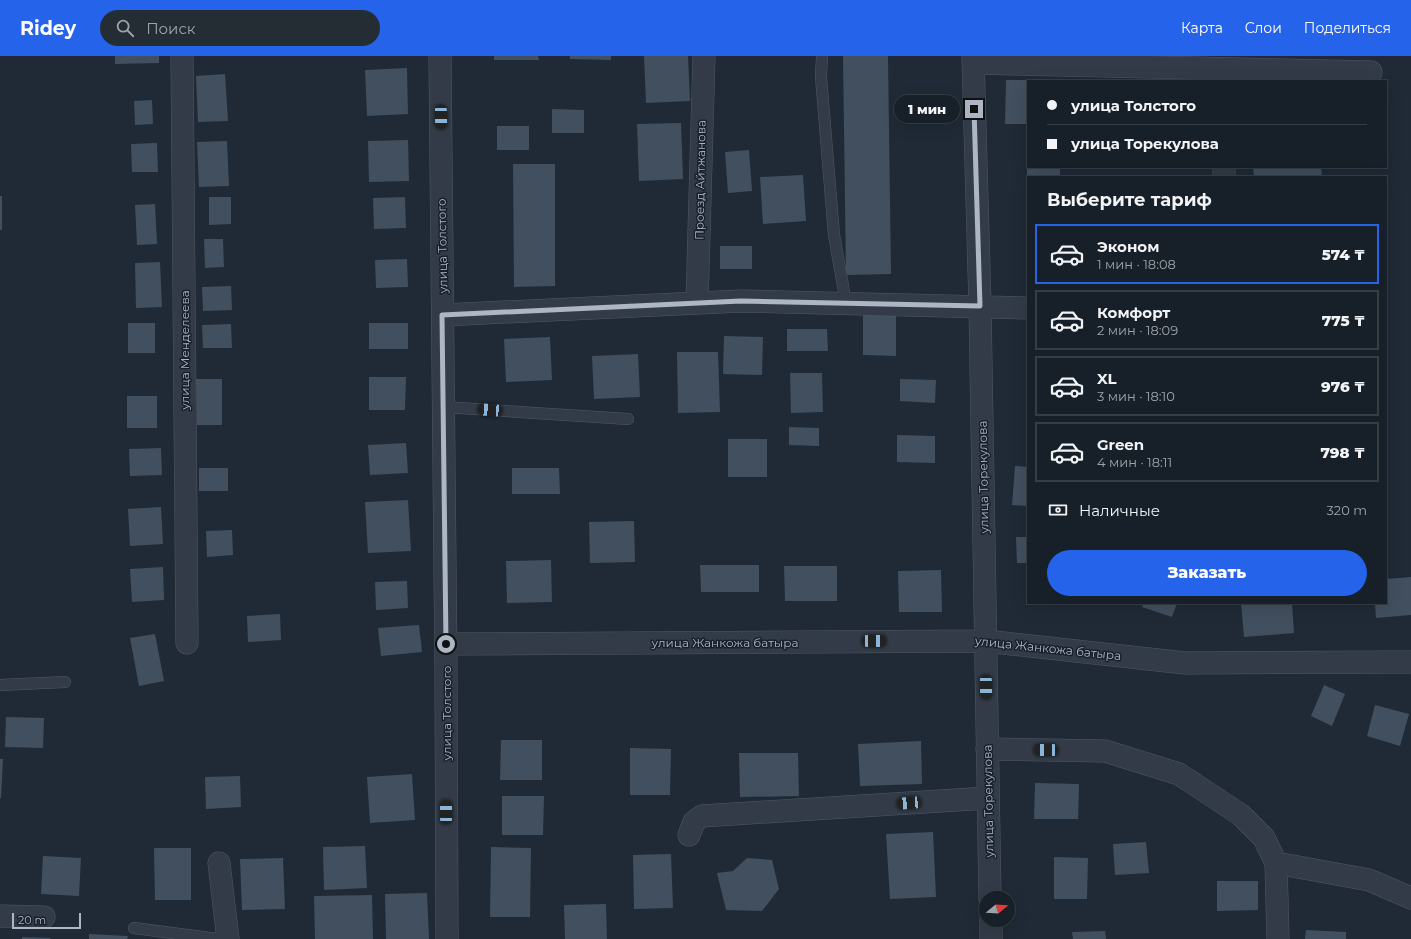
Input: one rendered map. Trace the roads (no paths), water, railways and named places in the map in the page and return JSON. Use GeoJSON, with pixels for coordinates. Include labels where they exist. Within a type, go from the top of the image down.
{"type":"FeatureCollection","features":[{"type":"Feature","properties":{"kind":"street","name":"улица Менделеева"},"geometry":{"type":"LineString","coordinates":[[182,56],[187,644]]}},
{"type":"Feature","properties":{"kind":"street","name":"улица Толстого"},"geometry":{"type":"LineString","coordinates":[[440,56],[446,644],[446,939]]}},
{"type":"Feature","properties":{"kind":"street","name":"Проезд Айтжанова"},"geometry":{"type":"LineString","coordinates":[[697,303],[704,56]]}},
{"type":"Feature","properties":{"kind":"street"},"geometry":{"type":"LineString","coordinates":[[973,60],[1371,72]]}},
{"type":"Feature","properties":{"kind":"street","name":"улица Торекулова"},"geometry":{"type":"LineString","coordinates":[[973,60],[980,306],[990,891]]}},
{"type":"Feature","properties":{"kind":"street"},"geometry":{"type":"LineString","coordinates":[[442,315],[741,301],[1027,308]]}},
{"type":"Feature","properties":{"kind":"street","name":"улица Жанкожа батыра"},"geometry":{"type":"LineString","coordinates":[[446,644],[985,641],[1185,663],[1411,662]]}},
{"type":"Feature","properties":{"kind":"street"},"geometry":{"type":"LineString","coordinates":[[987,749],[1105,751],[1180,774],[1241,815],[1264,838],[1276,863],[1278,939]]}},
{"type":"Feature","properties":{"kind":"street"},"geometry":{"type":"LineString","coordinates":[[689,835],[694,822],[702,816],[988,798]]}},
{"type":"Feature","properties":{"kind":"street"},"geometry":{"type":"LineString","coordinates":[[218,863],[228,939]]}},
{"type":"Feature","properties":{"kind":"street"},"geometry":{"type":"LineString","coordinates":[[1276,863],[1369,880],[1411,898]]}},
{"type":"Feature","properties":{"kind":"street"},"geometry":{"type":"LineString","coordinates":[[0,916],[44,917]]}},
{"type":"Feature","properties":{"kind":"street"},"geometry":{"type":"LineString","coordinates":[[991,927],[991,939]]}},
{"type":"Feature","properties":{"kind":"lane"},"geometry":{"type":"LineString","coordinates":[[822,56],[821,78],[834,235],[846,303]]}},
{"type":"Feature","properties":{"kind":"lane"},"geometry":{"type":"LineString","coordinates":[[444,407],[628,419]]}},
{"type":"Feature","properties":{"kind":"lane"},"geometry":{"type":"LineString","coordinates":[[0,685],[65,682]]}},
{"type":"Feature","properties":{"kind":"lane"},"geometry":{"type":"LineString","coordinates":[[134,928],[218,939]]}}]}
